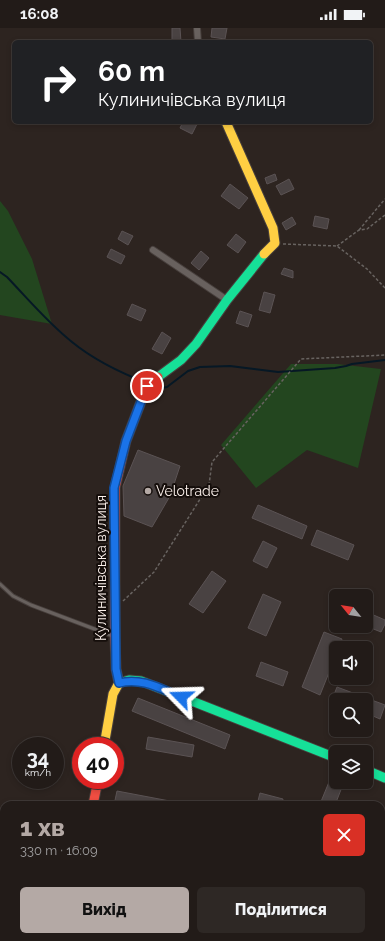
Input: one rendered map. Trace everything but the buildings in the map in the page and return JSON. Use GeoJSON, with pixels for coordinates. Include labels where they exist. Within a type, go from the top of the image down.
{"type":"FeatureCollection","features":[{"type":"Feature","properties":{"kind":"street"},"geometry":{"type":"LineString","coordinates":[[197,28],[198,40]]}},
{"type":"Feature","properties":{"kind":"street"},"geometry":{"type":"LineString","coordinates":[[227,124],[273,228],[275,243]]}},
{"type":"Feature","properties":{"kind":"street","name":"Кулиничівська вулиця"},"geometry":{"type":"LineString","coordinates":[[119,683],[116,669],[115,637],[114,488],[126,441],[150,383],[181,360],[196,344],[227,300],[265,253],[275,243]]}},
{"type":"Feature","properties":{"kind":"street"},"geometry":{"type":"LineString","coordinates":[[153,250],[227,300]]}},
{"type":"Feature","properties":{"kind":"street"},"geometry":{"type":"LineString","coordinates":[[106,737],[113,694],[119,683],[129,680],[141,681],[329,755]]}},
{"type":"Feature","properties":{"kind":"street"},"geometry":{"type":"LineString","coordinates":[[373,773],[385,778]]}},
{"type":"Feature","properties":{"kind":"street"},"geometry":{"type":"LineString","coordinates":[[94,801],[96,789]]}},
{"type":"Feature","properties":{"kind":"lane"},"geometry":{"type":"LineString","coordinates":[[0,584],[13,596],[115,637]]}},
{"type":"Feature","properties":{"kind":"path"},"geometry":{"type":"LineString","coordinates":[[336,246],[359,230],[385,199]]}},
{"type":"Feature","properties":{"kind":"path"},"geometry":{"type":"LineString","coordinates":[[359,230],[367,228],[385,215]]}},
{"type":"Feature","properties":{"kind":"path"},"geometry":{"type":"LineString","coordinates":[[275,243],[336,246],[367,269],[385,288]]}},
{"type":"Feature","properties":{"kind":"path"},"geometry":{"type":"LineString","coordinates":[[115,608],[154,572],[208,485],[212,462],[300,359],[385,356]]}},
{"type":"Feature","properties":{"kind":"green space"},"geometry":{"type":"Polygon","coordinates":[[[0,201],[8,211],[32,259],[52,324],[0,315],[0,201]]]}},
{"type":"Feature","properties":{"kind":"green space"},"geometry":{"type":"Polygon","coordinates":[[[291,364],[337,364],[381,369],[358,468],[307,450],[256,488],[221,445],[291,364]]]}},
{"type":"Feature","properties":{"kind":"waterway"},"geometry":{"type":"LineString","coordinates":[[0,272],[7,277],[38,311],[80,349],[108,366],[147,383]]}},
{"type":"Feature","properties":{"kind":"waterway"},"geometry":{"type":"LineString","coordinates":[[153,385],[161,388],[167,387],[188,371],[200,367],[230,366],[278,372],[335,368],[352,364],[385,360]]}},
{"type":"Feature","properties":{"kind":"traffic: fast"},"geometry":{"type":"LineString","coordinates":[[158,377],[181,360],[196,344],[227,300],[264,254]]}},
{"type":"Feature","properties":{"kind":"traffic: fast"},"geometry":{"type":"LineString","coordinates":[[119,683],[129,680],[141,681],[329,755]]}},
{"type":"Feature","properties":{"kind":"traffic: fast"},"geometry":{"type":"LineString","coordinates":[[373,773],[385,778]]}},
{"type":"Feature","properties":{"kind":"traffic: slow"},"geometry":{"type":"LineString","coordinates":[[227,124],[273,228],[275,243],[264,254]]}},
{"type":"Feature","properties":{"kind":"traffic: slow"},"geometry":{"type":"LineString","coordinates":[[106,737],[113,694],[119,683]]}},
{"type":"Feature","properties":{"kind":"traffic: jam"},"geometry":{"type":"LineString","coordinates":[[119,683],[116,669],[115,637],[115,488],[126,441],[147,386],[158,377]]}},
{"type":"Feature","properties":{"kind":"traffic: jam"},"geometry":{"type":"LineString","coordinates":[[94,801],[96,789]]}},
{"type":"Feature","properties":{"kind":"place","name":"Velotrade"},"geometry":{"type":"Point","coordinates":[148,491]}},
{"type":"Feature","properties":{"kind":"route"},"geometry":{"type":"LineString","coordinates":[[147,386],[126,441],[114,488],[116,669],[119,683],[129,680],[141,681],[181,697]]}}]}
